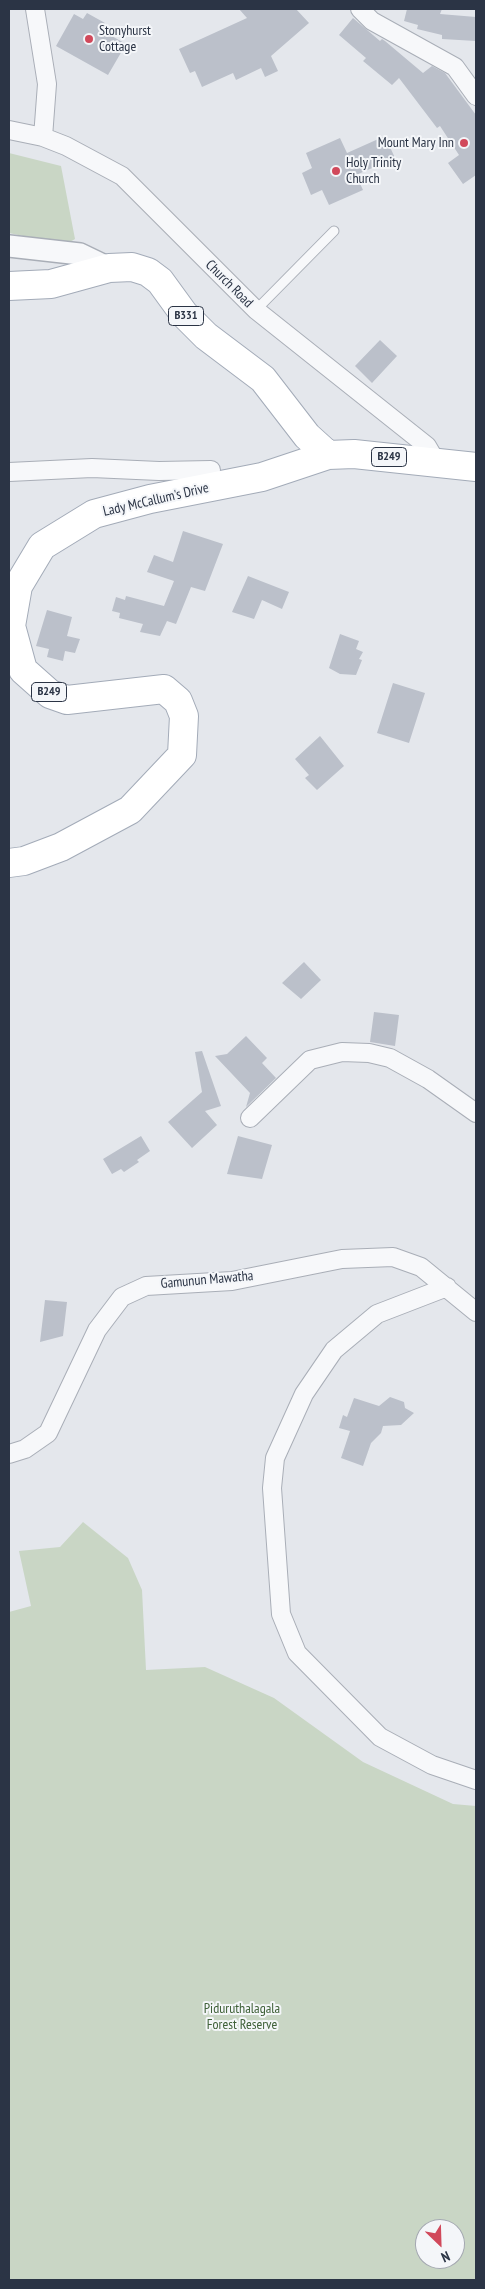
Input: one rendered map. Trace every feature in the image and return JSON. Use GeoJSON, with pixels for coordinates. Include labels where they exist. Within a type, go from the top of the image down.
{"type":"FeatureCollection","features":[{"type":"Feature","properties":{"kind":"main road","name":"B331"},"geometry":{"type":"LineString","coordinates":[[9,286],[51,284],[109,268],[132,267],[148,272],[160,281],[184,314],[206,336],[263,380],[307,436],[328,455]]}},
{"type":"Feature","properties":{"kind":"main road"},"geometry":{"type":"LineString","coordinates":[[293,467],[300,446],[299,425]]}},
{"type":"Feature","properties":{"kind":"main road","name":"Lady McCallum's Drive"},"geometry":{"type":"LineString","coordinates":[[9,863],[24,861],[61,848],[130,810],[182,755],[184,716],[178,701],[164,690],[67,700],[50,694],[23,670],[11,626],[18,586],[42,546],[94,514],[150,499],[262,477],[328,455],[354,454],[443,463],[476,479]]}},
{"type":"Feature","properties":{"kind":"main road"},"geometry":{"type":"LineString","coordinates":[[443,463],[476,467]]}},
{"type":"Feature","properties":{"kind":"street"},"geometry":{"type":"LineString","coordinates":[[35,9],[47,84],[44,137]]}},
{"type":"Feature","properties":{"kind":"street"},"geometry":{"type":"LineString","coordinates":[[360,9],[372,21],[455,67],[476,96]]}},
{"type":"Feature","properties":{"kind":"street","name":"Church Road"},"geometry":{"type":"LineString","coordinates":[[9,130],[44,137],[66,146],[122,176],[256,310],[426,446],[443,463]]}},
{"type":"Feature","properties":{"kind":"street"},"geometry":{"type":"LineString","coordinates":[[9,246],[80,254],[109,268]]}},
{"type":"Feature","properties":{"kind":"street"},"geometry":{"type":"LineString","coordinates":[[9,472],[92,468],[158,472],[211,470]]}},
{"type":"Feature","properties":{"kind":"street"},"geometry":{"type":"LineString","coordinates":[[250,1118],[310,1060],[342,1052],[369,1053],[390,1058],[428,1079],[476,1113]]}},
{"type":"Feature","properties":{"kind":"street","name":"Gamunun Mawatha"},"geometry":{"type":"LineString","coordinates":[[9,1454],[25,1449],[48,1433],[97,1330],[122,1297],[146,1286],[232,1281],[342,1259],[393,1258],[421,1267],[476,1312]]}},
{"type":"Feature","properties":{"kind":"street"},"geometry":{"type":"LineString","coordinates":[[447,1287],[377,1314],[334,1350],[304,1394],[275,1458],[272,1488],[281,1614],[297,1653],[380,1737],[432,1765],[476,1780]]}},
{"type":"Feature","properties":{"kind":"lane"},"geometry":{"type":"LineString","coordinates":[[256,310],[334,231]]}},
{"type":"Feature","properties":{"kind":"green space"},"geometry":{"type":"Polygon","coordinates":[[[9,153],[61,166],[75,239],[65,245],[9,233],[9,153]]]}},
{"type":"Feature","properties":{"kind":"green space","name":"Piduruthalagala Forest Reserve"},"geometry":{"type":"Polygon","coordinates":[[[83,1522],[128,1558],[142,1590],[146,1670],[205,1667],[274,1698],[363,1762],[453,1804],[476,1806],[476,2280],[9,2280],[9,1612],[31,1606],[19,1551],[60,1547],[83,1522]]]}},
{"type":"Feature","properties":{"kind":"building"},"geometry":{"type":"Polygon","coordinates":[[[239,9],[296,9],[309,23],[271,56],[278,71],[265,77],[261,68],[236,80],[233,73],[202,87],[195,71],[190,73],[179,49],[247,18],[239,9]]]}},
{"type":"Feature","properties":{"kind":"building"},"geometry":{"type":"Polygon","coordinates":[[[407,9],[442,9],[440,14],[476,17],[476,41],[442,39],[442,35],[417,29],[418,25],[404,21],[407,9]]]}},
{"type":"Feature","properties":{"kind":"building"},"geometry":{"type":"Polygon","coordinates":[[[87,13],[105,23],[101,30],[126,44],[108,75],[56,46],[74,14],[83,19],[87,13]]]}},
{"type":"Feature","properties":{"kind":"building"},"geometry":{"type":"Polygon","coordinates":[[[353,18],[380,41],[382,39],[385,41],[423,73],[432,66],[445,73],[476,115],[476,175],[463,184],[448,163],[459,155],[440,126],[437,128],[399,78],[392,85],[363,61],[366,58],[339,35],[353,18]]]}},
{"type":"Feature","properties":{"kind":"building","name":"Holy Trinity Church"},"geometry":{"type":"Polygon","coordinates":[[[385,136],[395,158],[356,175],[363,190],[329,205],[322,190],[311,195],[302,173],[312,168],[306,153],[340,138],[347,153],[385,136]]]}},
{"type":"Feature","properties":{"kind":"building"},"geometry":{"type":"Polygon","coordinates":[[[380,340],[397,356],[372,383],[355,366],[380,340]]]}},
{"type":"Feature","properties":{"kind":"building"},"geometry":{"type":"Polygon","coordinates":[[[183,531],[223,544],[205,591],[191,587],[176,624],[167,621],[160,636],[140,632],[143,624],[119,618],[120,613],[112,611],[116,597],[125,600],[126,596],[164,606],[174,581],[147,572],[154,555],[173,562],[183,531]]]}},
{"type":"Feature","properties":{"kind":"building"},"geometry":{"type":"Polygon","coordinates":[[[248,576],[289,592],[282,609],[262,600],[254,619],[232,612],[248,576]]]}},
{"type":"Feature","properties":{"kind":"building"},"geometry":{"type":"Polygon","coordinates":[[[47,610],[72,617],[67,636],[80,639],[75,653],[65,651],[63,661],[47,657],[49,649],[36,646],[47,610]]]}},
{"type":"Feature","properties":{"kind":"building"},"geometry":{"type":"Polygon","coordinates":[[[340,634],[359,641],[356,649],[363,652],[359,659],[362,660],[356,675],[340,674],[329,668],[340,634]]]}},
{"type":"Feature","properties":{"kind":"building"},"geometry":{"type":"Polygon","coordinates":[[[393,683],[425,693],[409,743],[377,733],[393,683]]]}},
{"type":"Feature","properties":{"kind":"building"},"geometry":{"type":"Polygon","coordinates":[[[320,736],[344,766],[317,790],[305,778],[309,775],[295,759],[320,736]]]}},
{"type":"Feature","properties":{"kind":"building"},"geometry":{"type":"Polygon","coordinates":[[[304,962],[321,980],[301,999],[282,983],[304,962]]]}},
{"type":"Feature","properties":{"kind":"building"},"geometry":{"type":"Polygon","coordinates":[[[374,1012],[399,1015],[395,1046],[370,1042],[374,1012]]]}},
{"type":"Feature","properties":{"kind":"building"},"geometry":{"type":"Polygon","coordinates":[[[246,1036],[267,1058],[262,1063],[276,1078],[246,1107],[250,1093],[215,1056],[227,1054],[246,1036]]]}},
{"type":"Feature","properties":{"kind":"building"},"geometry":{"type":"Polygon","coordinates":[[[202,1051],[221,1106],[205,1111],[217,1125],[192,1148],[168,1122],[202,1092],[195,1052],[202,1051]]]}},
{"type":"Feature","properties":{"kind":"building"},"geometry":{"type":"Polygon","coordinates":[[[141,1136],[150,1151],[137,1160],[139,1162],[124,1172],[121,1169],[112,1174],[103,1159],[141,1136]]]}},
{"type":"Feature","properties":{"kind":"building"},"geometry":{"type":"Polygon","coordinates":[[[238,1136],[272,1145],[262,1179],[227,1174],[238,1136]]]}},
{"type":"Feature","properties":{"kind":"building"},"geometry":{"type":"Polygon","coordinates":[[[45,1300],[67,1302],[63,1336],[40,1342],[45,1300]]]}},
{"type":"Feature","properties":{"kind":"building"},"geometry":{"type":"Polygon","coordinates":[[[390,1397],[404,1402],[405,1408],[414,1413],[401,1425],[383,1426],[381,1433],[371,1443],[363,1466],[341,1458],[350,1431],[339,1428],[343,1415],[347,1417],[354,1398],[379,1406],[390,1397]]]}},
{"type":"Feature","properties":{"kind":"place","name":"Stonyhurst Cottage"},"geometry":{"type":"Point","coordinates":[89,39]}},
{"type":"Feature","properties":{"kind":"place","name":"Mount Mary Inn"},"geometry":{"type":"Point","coordinates":[464,143]}},
{"type":"Feature","properties":{"kind":"place","name":"Holy Trinity Church"},"geometry":{"type":"Point","coordinates":[336,171]}}]}
